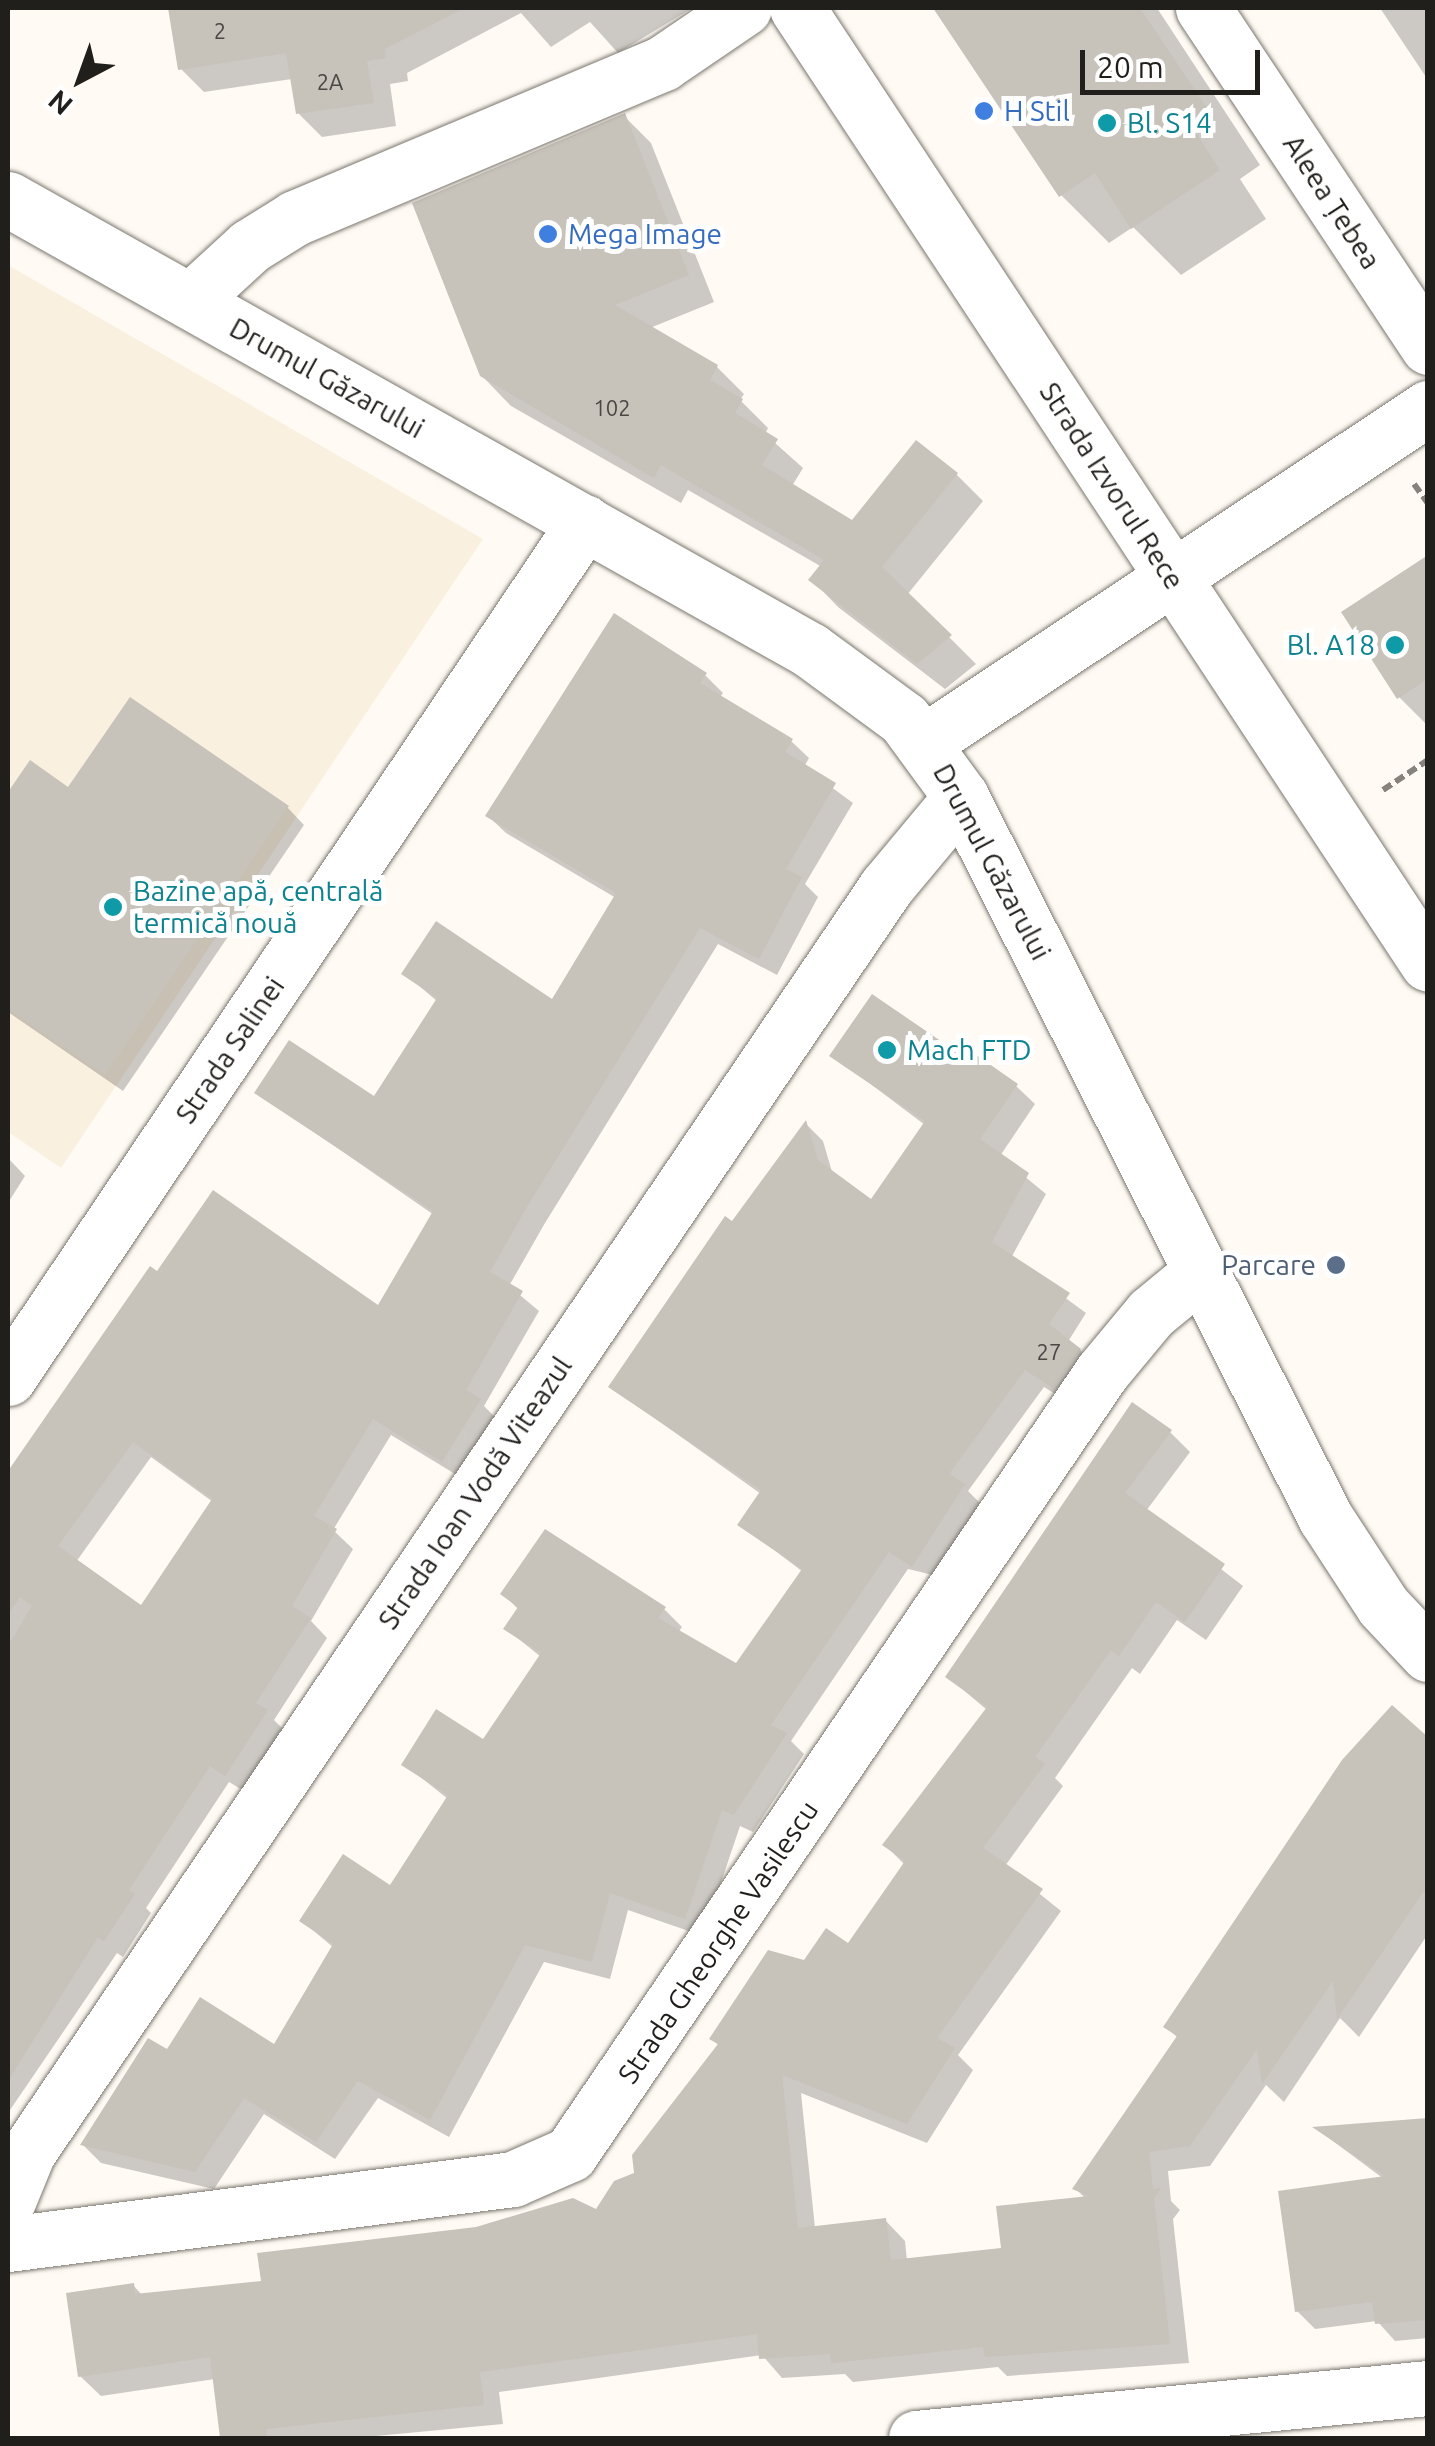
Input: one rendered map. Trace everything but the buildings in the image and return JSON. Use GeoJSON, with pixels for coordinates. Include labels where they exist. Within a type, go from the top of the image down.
{"type":"FeatureCollection","features":[{"type":"Feature","properties":{"kind":"street"},"geometry":{"type":"LineString","coordinates":[[190,301],[250,246],[295,218],[662,63],[744,8]]}},
{"type":"Feature","properties":{"kind":"street","name":"Strada Izvorul Rece"},"geometry":{"type":"LineString","coordinates":[[797,8],[1428,964]]}},
{"type":"Feature","properties":{"kind":"street","name":"Aleea Țebea"},"geometry":{"type":"LineString","coordinates":[[1203,8],[1428,347]]}},
{"type":"Feature","properties":{"kind":"street","name":"Drumul Găzarului"},"geometry":{"type":"LineString","coordinates":[[8,199],[834,665],[881,698],[924,742],[961,796],[1325,1517],[1383,1606],[1428,1654]]}},
{"type":"Feature","properties":{"kind":"street"},"geometry":{"type":"LineString","coordinates":[[924,742],[1428,408]]}},
{"type":"Feature","properties":{"kind":"street","name":"Strada Salinei"},"geometry":{"type":"LineString","coordinates":[[8,1378],[585,522]]}},
{"type":"Feature","properties":{"kind":"street","name":"Strada Ioan Vodă Viteazul"},"geometry":{"type":"LineString","coordinates":[[8,2201],[28,2152],[886,886],[961,796]]}},
{"type":"Feature","properties":{"kind":"street","name":"Strada Gheorghe Vasilescu"},"geometry":{"type":"LineString","coordinates":[[8,2244],[513,2179],[570,2154],[1102,1372],[1151,1313],[1202,1271]]}},
{"type":"Feature","properties":{"kind":"street"},"geometry":{"type":"LineString","coordinates":[[916,2438],[1428,2388]]}},
{"type":"Feature","properties":{"kind":"shaded area"},"geometry":{"type":"Polygon","coordinates":[[[8,265],[483,539],[61,1168],[8,1132],[8,265]]]}},
{"type":"Feature","properties":{"kind":"place","name":"H Stil"},"geometry":{"type":"Point","coordinates":[984,111]}},
{"type":"Feature","properties":{"kind":"place","name":"Bl. S14"},"geometry":{"type":"Point","coordinates":[1107,123]}},
{"type":"Feature","properties":{"kind":"place","name":"Mega Image"},"geometry":{"type":"Point","coordinates":[548,234]}},
{"type":"Feature","properties":{"kind":"place","name":"Bl. A18"},"geometry":{"type":"Point","coordinates":[1395,645]}},
{"type":"Feature","properties":{"kind":"place","name":"Bazine apă, centrală termică nouă"},"geometry":{"type":"Point","coordinates":[113,907]}},
{"type":"Feature","properties":{"kind":"place","name":"Mach FTD"},"geometry":{"type":"Point","coordinates":[887,1050]}},
{"type":"Feature","properties":{"kind":"place","name":"Parcare"},"geometry":{"type":"Point","coordinates":[1336,1265]}}]}
